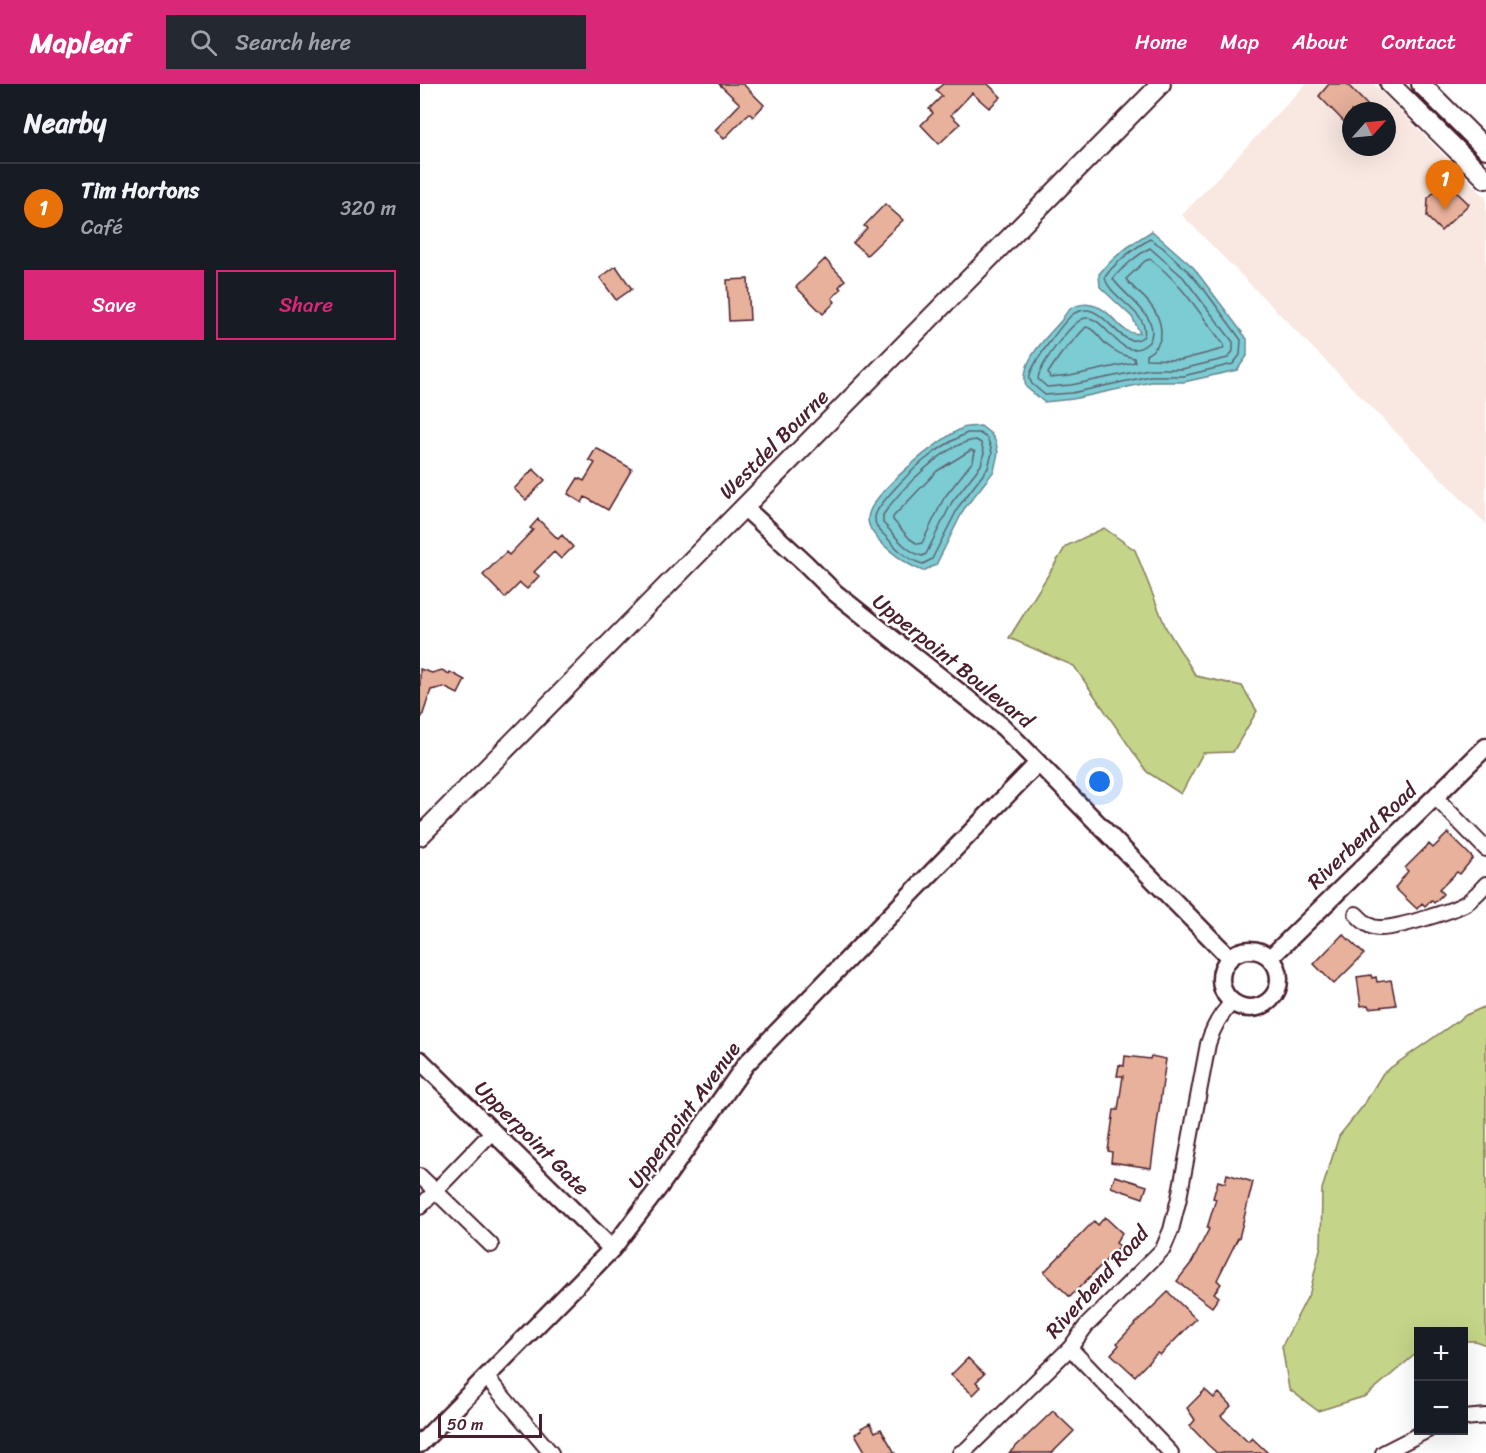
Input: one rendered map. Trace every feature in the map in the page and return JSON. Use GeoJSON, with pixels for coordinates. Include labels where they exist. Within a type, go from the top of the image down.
{"type":"FeatureCollection","features":[{"type":"Feature","properties":{"kind":"main road","name":"Westdel Bourne"},"geometry":{"type":"LineString","coordinates":[[420,836],[1161,84]]}},
{"type":"Feature","properties":{"kind":"main road"},"geometry":{"type":"LineString","coordinates":[[1390,84],[1486,179]]}},
{"type":"Feature","properties":{"kind":"main road"},"geometry":{"type":"LineString","coordinates":[[1421,84],[1486,149]]}},
{"type":"Feature","properties":{"kind":"street","name":"Upperpoint Boulevard"},"geometry":{"type":"LineString","coordinates":[[744,507],[805,562],[834,592],[1003,727],[1230,958]]}},
{"type":"Feature","properties":{"kind":"street","name":"Riverbend Road"},"geometry":{"type":"LineString","coordinates":[[1270,958],[1486,747]]}},
{"type":"Feature","properties":{"kind":"street","name":"Upperpoint Avenue"},"geometry":{"type":"LineString","coordinates":[[420,1444],[612,1249],[660,1186],[746,1064],[1038,763]]}},
{"type":"Feature","properties":{"kind":"street"},"geometry":{"type":"LineString","coordinates":[[1435,797],[1486,849]]}},
{"type":"Feature","properties":{"kind":"street"},"geometry":{"type":"LineString","coordinates":[[1356,914],[1368,925],[1374,927],[1397,925],[1455,909],[1469,901],[1486,884]]}},
{"type":"Feature","properties":{"kind":"street"},"geometry":{"type":"LineString","coordinates":[[1252,950],[1260,951],[1270,958],[1277,968],[1279,983],[1274,996],[1265,1004],[1245,1008],[1233,1002],[1226,995],[1221,980],[1222,972],[1230,958],[1236,953],[1252,950]]}},
{"type":"Feature","properties":{"kind":"street","name":"Riverbend Road"},"geometry":{"type":"LineString","coordinates":[[960,1453],[1070,1347],[1086,1326],[1163,1249],[1171,1230],[1179,1198],[1208,1044],[1219,1017],[1233,1002]]}},
{"type":"Feature","properties":{"kind":"street","name":"Upperpoint Gate"},"geometry":{"type":"LineString","coordinates":[[420,1060],[612,1249]]}},
{"type":"Feature","properties":{"kind":"street"},"geometry":{"type":"LineString","coordinates":[[420,1207],[493,1131]]}},
{"type":"Feature","properties":{"kind":"street"},"geometry":{"type":"LineString","coordinates":[[420,1176],[490,1245]]}},
{"type":"Feature","properties":{"kind":"street"},"geometry":{"type":"LineString","coordinates":[[1070,1347],[1172,1453]]}},
{"type":"Feature","properties":{"kind":"street"},"geometry":{"type":"LineString","coordinates":[[486,1378],[551,1453]]}},
{"type":"Feature","properties":{"kind":"street"},"geometry":{"type":"LineString","coordinates":[[1468,1418],[1486,1416]]}},
{"type":"Feature","properties":{"kind":"street"},"geometry":{"type":"LineString","coordinates":[[1383,1453],[1420,1435]]}},
{"type":"Feature","properties":{"kind":"shaded area"},"geometry":{"type":"Polygon","coordinates":[[[1306,84],[1374,84],[1392,102],[1342,102],[1342,156],[1396,156],[1396,106],[1486,198],[1486,524],[1182,215],[1306,84]]]}},
{"type":"Feature","properties":{"kind":"green space"},"geometry":{"type":"Polygon","coordinates":[[[1104,528],[1135,550],[1166,628],[1196,676],[1242,686],[1257,711],[1233,752],[1203,753],[1181,794],[1147,772],[1074,666],[1009,638],[1066,546],[1104,528]]]}},
{"type":"Feature","properties":{"kind":"green space"},"geometry":{"type":"Polygon","coordinates":[[[1486,1006],[1486,1345],[1468,1341],[1468,1327],[1414,1327],[1414,1355],[1366,1396],[1318,1411],[1289,1389],[1282,1346],[1310,1292],[1321,1245],[1322,1189],[1339,1136],[1363,1106],[1383,1073],[1466,1015],[1486,1006]]]}},
{"type":"Feature","properties":{"kind":"water"},"geometry":{"type":"Polygon","coordinates":[[[1152,231],[1193,267],[1247,339],[1247,356],[1237,370],[1184,382],[1151,382],[1073,399],[1044,402],[1026,387],[1026,369],[1041,343],[1072,308],[1089,305],[1101,308],[1127,331],[1140,333],[1132,317],[1100,287],[1099,274],[1123,251],[1152,231]]]}},
{"type":"Feature","properties":{"kind":"water"},"geometry":{"type":"Polygon","coordinates":[[[981,426],[991,434],[996,442],[998,453],[994,471],[964,509],[936,565],[923,571],[898,557],[874,534],[868,519],[871,509],[892,482],[923,454],[963,428],[981,426]]]}},
{"type":"Feature","properties":{"kind":"building"},"geometry":{"type":"Polygon","coordinates":[[[719,84],[743,84],[764,105],[753,117],[749,113],[724,139],[715,130],[740,104],[719,84]]]}},
{"type":"Feature","properties":{"kind":"building"},"geometry":{"type":"Polygon","coordinates":[[[943,84],[988,84],[1001,97],[989,108],[972,93],[951,115],[960,124],[939,144],[921,125],[933,113],[929,109],[942,96],[936,90],[943,84]]]}},
{"type":"Feature","properties":{"kind":"building"},"geometry":{"type":"Polygon","coordinates":[[[1329,84],[1347,84],[1364,102],[1342,102],[1342,120],[1319,96],[1329,84]]]}},
{"type":"Feature","properties":{"kind":"building"},"geometry":{"type":"Polygon","coordinates":[[[1445,181],[1469,204],[1441,231],[1427,217],[1428,198],[1445,181]]]}},
{"type":"Feature","properties":{"kind":"building"},"geometry":{"type":"Polygon","coordinates":[[[885,204],[903,220],[867,255],[853,243],[867,228],[864,226],[885,204]]]}},
{"type":"Feature","properties":{"kind":"building"},"geometry":{"type":"Polygon","coordinates":[[[825,259],[845,280],[839,287],[841,289],[832,298],[835,302],[823,314],[796,287],[825,259]]]}},
{"type":"Feature","properties":{"kind":"building"},"geometry":{"type":"Polygon","coordinates":[[[616,266],[632,289],[616,300],[600,278],[616,266]]]}},
{"type":"Feature","properties":{"kind":"building"},"geometry":{"type":"Polygon","coordinates":[[[748,279],[750,320],[729,321],[727,280],[748,279]]]}},
{"type":"Feature","properties":{"kind":"building"},"geometry":{"type":"Polygon","coordinates":[[[596,448],[632,469],[608,510],[585,497],[582,503],[568,494],[578,478],[584,481],[595,463],[589,460],[596,448]]]}},
{"type":"Feature","properties":{"kind":"building"},"geometry":{"type":"Polygon","coordinates":[[[533,469],[545,480],[526,500],[514,489],[533,469]]]}},
{"type":"Feature","properties":{"kind":"building"},"geometry":{"type":"Polygon","coordinates":[[[538,519],[558,539],[562,535],[573,547],[561,559],[554,552],[534,572],[539,576],[527,589],[520,583],[505,598],[483,575],[506,552],[509,555],[533,530],[530,528],[538,519]]]}},
{"type":"Feature","properties":{"kind":"building"},"geometry":{"type":"Polygon","coordinates":[[[420,669],[432,673],[442,670],[465,680],[458,694],[444,687],[431,690],[422,717],[420,716],[420,669]]]}},
{"type":"Feature","properties":{"kind":"building"},"geometry":{"type":"Polygon","coordinates":[[[1448,833],[1473,858],[1460,874],[1457,872],[1439,890],[1443,894],[1434,903],[1431,900],[1425,906],[1422,903],[1417,909],[1395,888],[1408,871],[1405,868],[1429,844],[1433,848],[1448,833]]]}},
{"type":"Feature","properties":{"kind":"building"},"geometry":{"type":"Polygon","coordinates":[[[1343,934],[1364,954],[1334,984],[1314,964],[1343,934]]]}},
{"type":"Feature","properties":{"kind":"building"},"geometry":{"type":"Polygon","coordinates":[[[1371,975],[1372,978],[1376,977],[1377,982],[1391,980],[1396,1005],[1369,1008],[1368,1005],[1361,1006],[1357,977],[1371,975]]]}},
{"type":"Feature","properties":{"kind":"building"},"geometry":{"type":"Polygon","coordinates":[[[1125,1056],[1150,1059],[1151,1056],[1166,1059],[1151,1168],[1111,1162],[1112,1152],[1108,1151],[1114,1110],[1118,1110],[1123,1076],[1117,1076],[1119,1065],[1124,1066],[1125,1056]]]}},
{"type":"Feature","properties":{"kind":"building"},"geometry":{"type":"Polygon","coordinates":[[[1227,1174],[1253,1182],[1239,1238],[1217,1280],[1221,1284],[1214,1293],[1219,1297],[1212,1307],[1177,1281],[1192,1262],[1209,1229],[1207,1228],[1216,1199],[1213,1198],[1218,1181],[1225,1183],[1227,1174]]]}},
{"type":"Feature","properties":{"kind":"building"},"geometry":{"type":"Polygon","coordinates":[[[1115,1176],[1147,1186],[1143,1198],[1111,1187],[1115,1176]]]}},
{"type":"Feature","properties":{"kind":"building"},"geometry":{"type":"Polygon","coordinates":[[[1105,1217],[1122,1233],[1116,1243],[1120,1246],[1070,1297],[1044,1272],[1094,1221],[1098,1225],[1105,1217]]]}},
{"type":"Feature","properties":{"kind":"building"},"geometry":{"type":"Polygon","coordinates":[[[1168,1292],[1196,1319],[1135,1376],[1111,1354],[1119,1345],[1117,1343],[1168,1292]]]}},
{"type":"Feature","properties":{"kind":"building"},"geometry":{"type":"Polygon","coordinates":[[[968,1358],[984,1374],[976,1382],[981,1387],[973,1395],[951,1375],[968,1358]]]}},
{"type":"Feature","properties":{"kind":"building"},"geometry":{"type":"Polygon","coordinates":[[[1205,1390],[1214,1398],[1219,1393],[1231,1406],[1221,1416],[1248,1442],[1252,1438],[1268,1453],[1217,1453],[1208,1445],[1190,1426],[1195,1420],[1187,1408],[1205,1390]]]}},
{"type":"Feature","properties":{"kind":"building"},"geometry":{"type":"Polygon","coordinates":[[[1053,1411],[1074,1431],[1052,1453],[1009,1453],[1053,1411]]]}},
{"type":"Feature","properties":{"kind":"building"},"geometry":{"type":"Polygon","coordinates":[[[870,1423],[875,1432],[881,1429],[895,1453],[866,1453],[855,1434],[870,1423]]]}},
{"type":"Feature","properties":{"kind":"place","name":"Tim Hortons"},"geometry":{"type":"Point","coordinates":[1445,210]}}]}
